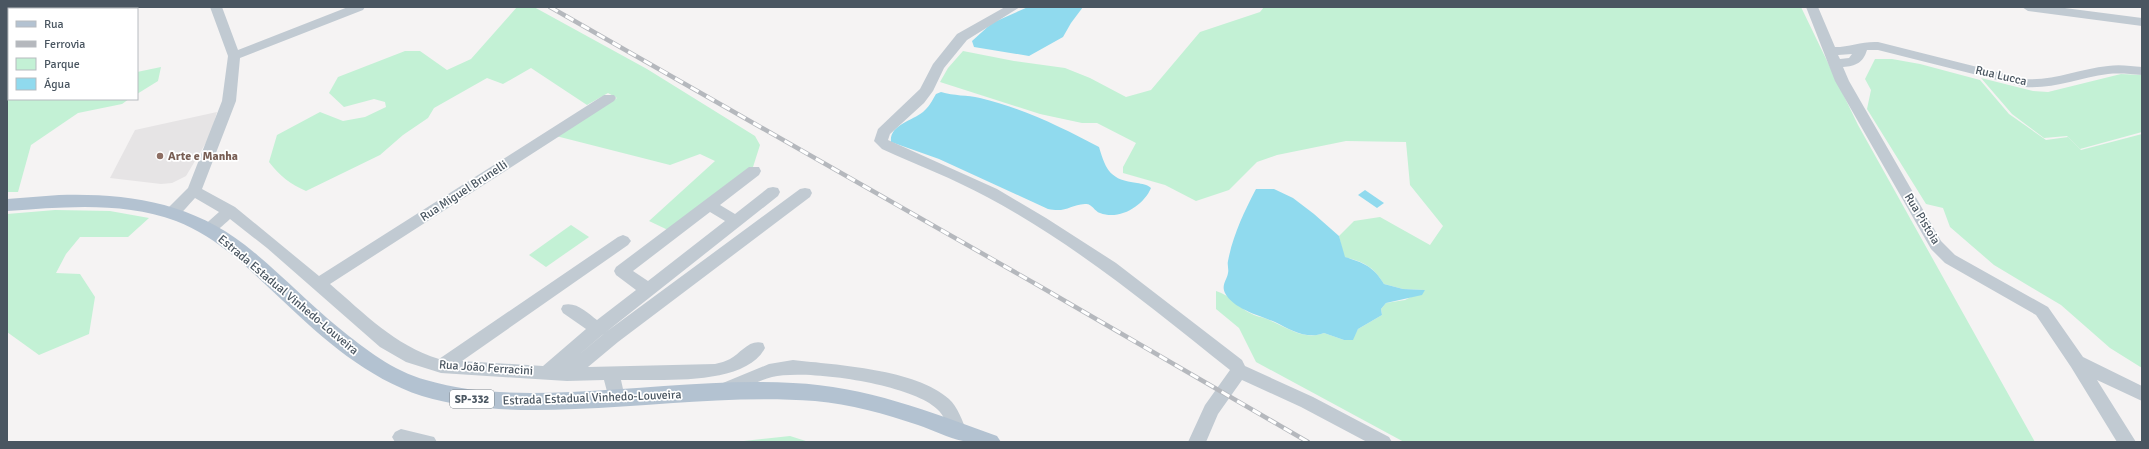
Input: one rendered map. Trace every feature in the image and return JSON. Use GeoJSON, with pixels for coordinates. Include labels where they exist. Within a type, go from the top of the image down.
{"type":"FeatureCollection","features":[{"type":"Feature","properties":{"kind":"main road","name":"Estrada Estadual Vinhedo-Louveira"},"geometry":{"type":"LineString","coordinates":[[7,205],[98,200],[136,203],[172,213],[208,229],[247,259],[357,354],[404,381],[438,392],[479,399],[555,401],[721,391],[793,391],[852,397],[990,442]]}},
{"type":"Feature","properties":{"kind":"street"},"geometry":{"type":"LineString","coordinates":[[172,213],[194,191],[229,101],[234,56],[216,7]]}},
{"type":"Feature","properties":{"kind":"street"},"geometry":{"type":"LineString","coordinates":[[234,56],[359,7]]}},
{"type":"Feature","properties":{"kind":"street"},"geometry":{"type":"LineString","coordinates":[[1014,7],[962,37],[938,67],[926,91],[919,100],[883,132],[881,141],[887,146],[992,194],[1111,267],[1231,360],[1239,371],[1307,402],[1383,442]]}},
{"type":"Feature","properties":{"kind":"street","name":"Rua Pistoia"},"geometry":{"type":"LineString","coordinates":[[1812,7],[1842,81],[1936,245],[1950,259],[2042,311],[2077,362],[2127,442]]}},
{"type":"Feature","properties":{"kind":"street"},"geometry":{"type":"LineString","coordinates":[[2028,7],[2142,22]]}},
{"type":"Feature","properties":{"kind":"street","name":"Rua Lucca"},"geometry":{"type":"LineString","coordinates":[[1833,58],[1852,62],[1858,58],[1861,47],[1867,45],[1882,47],[2037,84],[2069,80],[2107,70],[2128,69],[2142,71]]}},
{"type":"Feature","properties":{"kind":"street","name":"Rua Miguel Brunelli"},"geometry":{"type":"LineString","coordinates":[[318,284],[609,98]]}},
{"type":"Feature","properties":{"kind":"street"},"geometry":{"type":"LineString","coordinates":[[648,290],[622,271],[754,171]]}},
{"type":"Feature","properties":{"kind":"street","name":"Rua João Ferracini"},"geometry":{"type":"LineString","coordinates":[[194,191],[230,212],[386,342],[412,358],[441,366],[567,374],[715,371],[736,364],[757,348]]}},
{"type":"Feature","properties":{"kind":"street"},"geometry":{"type":"LineString","coordinates":[[547,372],[598,329],[773,192]]}},
{"type":"Feature","properties":{"kind":"street"},"geometry":{"type":"LineString","coordinates":[[567,374],[606,342],[805,194]]}},
{"type":"Feature","properties":{"kind":"street"},"geometry":{"type":"LineString","coordinates":[[709,205],[736,221]]}},
{"type":"Feature","properties":{"kind":"street"},"geometry":{"type":"LineString","coordinates":[[208,229],[230,212]]}},
{"type":"Feature","properties":{"kind":"street"},"geometry":{"type":"LineString","coordinates":[[441,366],[623,241]]}},
{"type":"Feature","properties":{"kind":"street"},"geometry":{"type":"LineString","coordinates":[[569,309],[598,329]]}},
{"type":"Feature","properties":{"kind":"street"},"geometry":{"type":"LineString","coordinates":[[2077,362],[2142,394]]}},
{"type":"Feature","properties":{"kind":"street"},"geometry":{"type":"LineString","coordinates":[[721,391],[779,368],[793,367],[880,379],[917,389],[933,396],[948,410],[958,431]]}},
{"type":"Feature","properties":{"kind":"street"},"geometry":{"type":"LineString","coordinates":[[1197,442],[1211,410],[1239,371]]}},
{"type":"Feature","properties":{"kind":"street"},"geometry":{"type":"LineString","coordinates":[[611,372],[616,398]]}},
{"type":"Feature","properties":{"kind":"street"},"geometry":{"type":"LineString","coordinates":[[401,437],[428,442]]}},
{"type":"Feature","properties":{"kind":"shaded area","name":"Arte e Manha"},"geometry":{"type":"Polygon","coordinates":[[[217,112],[210,136],[186,176],[172,183],[161,184],[110,178],[135,130],[217,112]]]}},
{"type":"Feature","properties":{"kind":"green space"},"geometry":{"type":"Polygon","coordinates":[[[517,7],[534,7],[647,69],[755,136],[760,145],[753,167],[668,230],[649,221],[715,161],[700,154],[670,165],[556,136],[617,98],[608,93],[587,105],[531,68],[503,84],[487,78],[434,108],[428,118],[403,135],[380,155],[306,191],[286,179],[269,162],[277,135],[320,112],[343,121],[365,117],[386,107],[385,102],[374,99],[344,107],[329,93],[338,77],[405,51],[420,51],[447,70],[471,59],[517,7]]]}},
{"type":"Feature","properties":{"kind":"green space"},"geometry":{"type":"Polygon","coordinates":[[[1264,7],[1801,7],[1858,125],[2035,442],[1404,442],[1256,362],[1239,328],[1216,309],[1216,291],[1226,295],[1254,315],[1296,332],[1310,335],[1324,333],[1344,340],[1352,340],[1358,329],[1382,315],[1381,309],[1386,303],[1405,300],[1425,290],[1403,289],[1384,284],[1372,269],[1363,263],[1344,257],[1339,236],[1354,221],[1380,217],[1430,245],[1443,226],[1410,185],[1406,142],[1346,141],[1277,155],[1257,162],[1229,190],[1196,201],[1165,185],[1123,173],[1123,167],[1136,143],[1097,123],[1082,123],[1040,114],[940,82],[948,68],[963,51],[1014,61],[1065,68],[1090,78],[1126,97],[1151,90],[1200,32],[1260,12],[1264,7]]]}},
{"type":"Feature","properties":{"kind":"green space"},"geometry":{"type":"Polygon","coordinates":[[[1875,59],[1892,59],[1920,64],[1980,80],[2009,114],[2046,140],[2068,137],[2081,150],[2142,134],[2142,368],[2110,348],[2061,305],[1994,265],[1950,227],[1943,208],[1926,204],[1867,109],[1871,90],[1865,79],[1875,59]]]}},
{"type":"Feature","properties":{"kind":"green space"},"geometry":{"type":"Polygon","coordinates":[[[161,67],[158,81],[138,93],[138,72],[161,67]]]}},
{"type":"Feature","properties":{"kind":"green space"},"geometry":{"type":"Polygon","coordinates":[[[2121,74],[2142,75],[2142,132],[2080,149],[2067,136],[2044,138],[2012,114],[1981,78],[2033,91],[2048,92],[2121,74]]]}},
{"type":"Feature","properties":{"kind":"green space"},"geometry":{"type":"Polygon","coordinates":[[[7,90],[8,100],[128,100],[122,104],[78,113],[31,145],[18,192],[7,192],[7,90]]]}},
{"type":"Feature","properties":{"kind":"green space"},"geometry":{"type":"Polygon","coordinates":[[[55,210],[110,211],[149,218],[128,237],[80,237],[66,254],[56,273],[80,274],[95,297],[89,334],[39,355],[7,332],[7,214],[55,210]]]}},
{"type":"Feature","properties":{"kind":"green space"},"geometry":{"type":"Polygon","coordinates":[[[571,225],[589,237],[546,267],[529,255],[571,225]]]}},
{"type":"Feature","properties":{"kind":"green space"},"geometry":{"type":"Polygon","coordinates":[[[790,436],[809,442],[744,441],[790,436]]]}},
{"type":"Feature","properties":{"kind":"water"},"geometry":{"type":"Polygon","coordinates":[[[1028,7],[1083,7],[1063,37],[1029,56],[974,47],[972,41],[992,23],[1028,7]]]}},
{"type":"Feature","properties":{"kind":"water"},"geometry":{"type":"Polygon","coordinates":[[[941,92],[996,102],[1056,125],[1099,147],[1107,168],[1115,177],[1128,182],[1146,185],[1151,188],[1148,194],[1137,205],[1130,210],[1115,215],[1100,213],[1087,204],[1059,210],[1048,209],[939,159],[891,142],[891,136],[897,127],[923,112],[929,106],[936,94],[941,92]]]}},
{"type":"Feature","properties":{"kind":"water"},"geometry":{"type":"Polygon","coordinates":[[[1256,189],[1274,189],[1293,198],[1339,236],[1345,257],[1368,266],[1376,273],[1384,284],[1403,289],[1425,290],[1422,295],[1386,303],[1381,309],[1382,315],[1358,329],[1353,340],[1344,340],[1324,333],[1318,335],[1305,335],[1241,308],[1229,299],[1225,293],[1224,285],[1228,273],[1230,251],[1236,233],[1256,189]]]}},
{"type":"Feature","properties":{"kind":"water"},"geometry":{"type":"Polygon","coordinates":[[[1365,190],[1384,203],[1377,208],[1358,195],[1365,190]]]}},
{"type":"Feature","properties":{"kind":"railway"},"geometry":{"type":"LineString","coordinates":[[550,7],[1041,287],[1308,442]]}},
{"type":"Feature","properties":{"kind":"place","name":"Arte e Manha"},"geometry":{"type":"Point","coordinates":[160,156]}}]}
